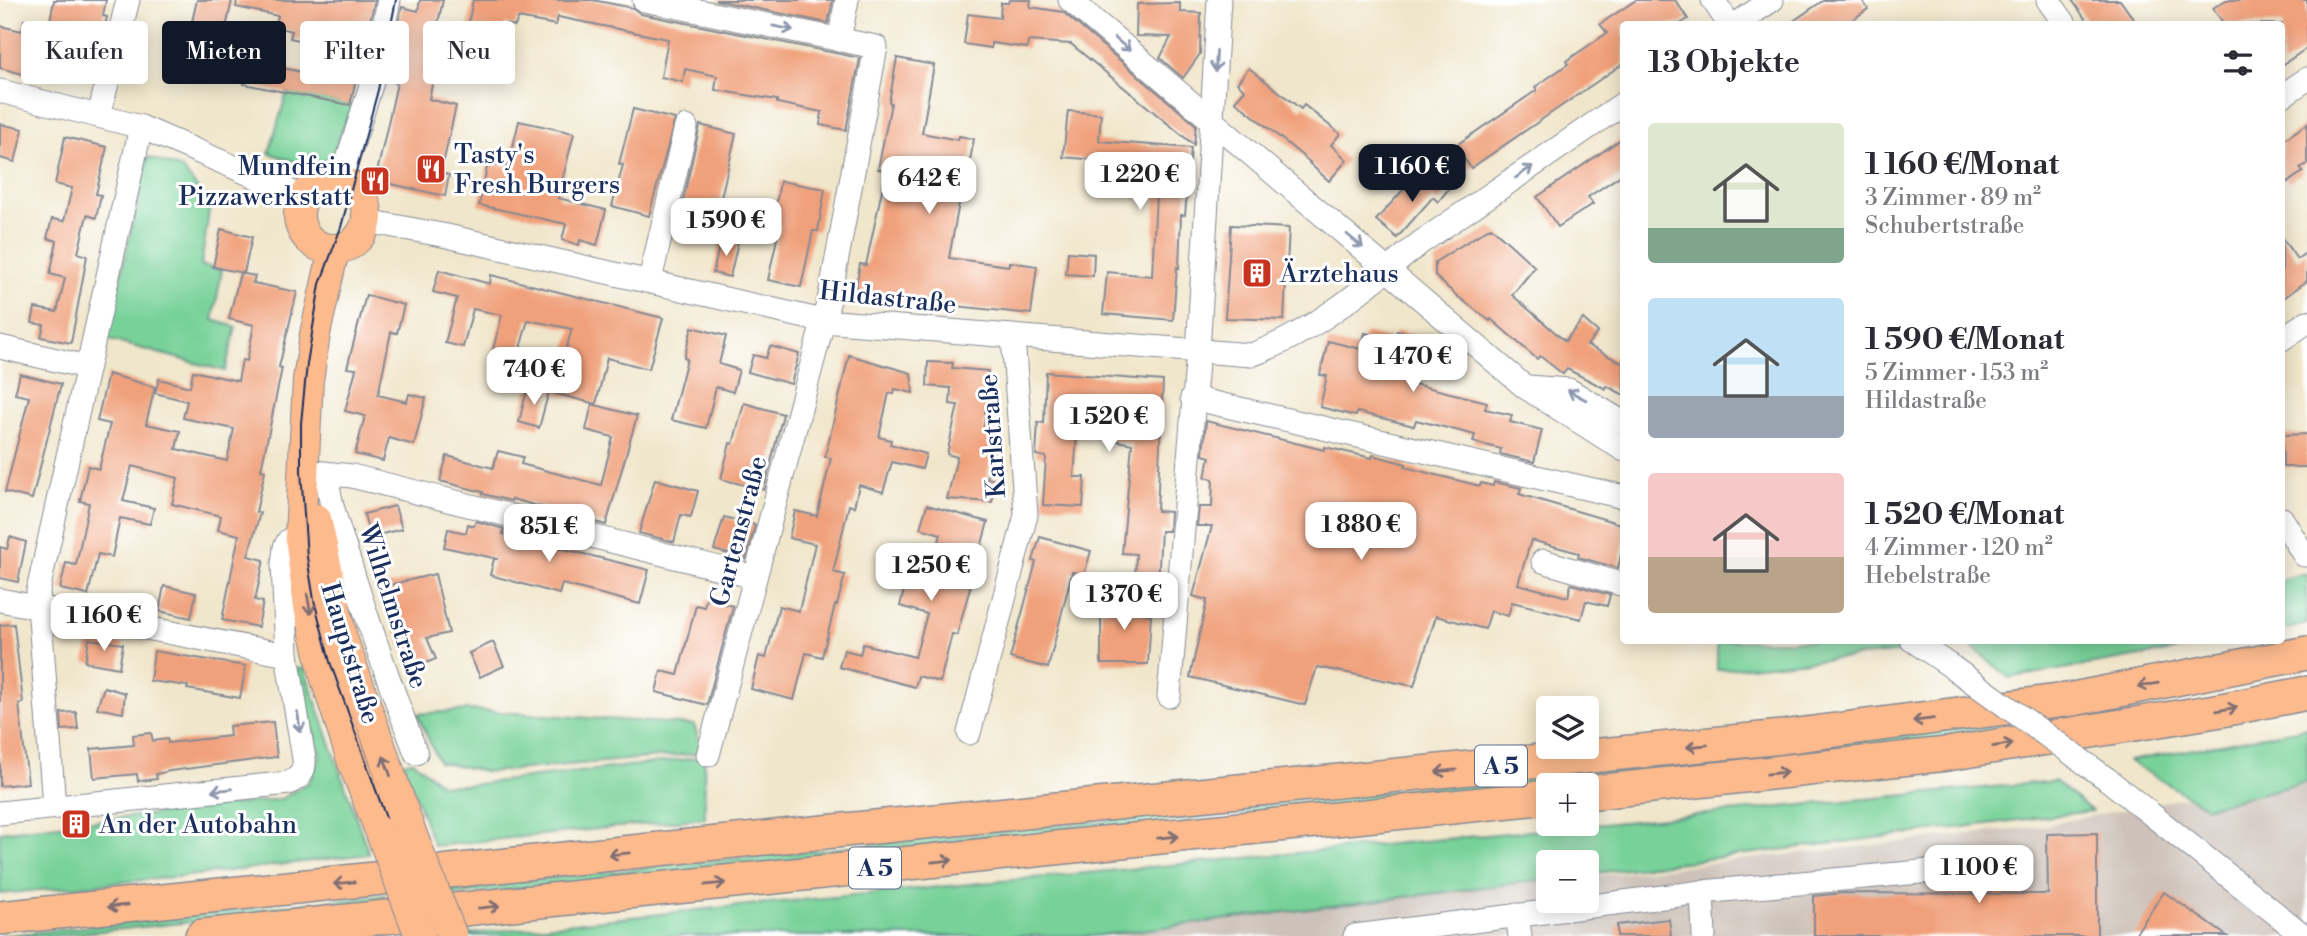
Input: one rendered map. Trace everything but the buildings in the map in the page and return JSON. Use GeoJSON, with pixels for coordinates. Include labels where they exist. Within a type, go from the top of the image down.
{"type":"FeatureCollection","features":[{"type":"Feature","properties":{"kind":"highway","name":"A 5"},"geometry":{"type":"LineString","coordinates":[[0,918],[784,836],[1782,737],[2073,699],[2307,653]]}},
{"type":"Feature","properties":{"kind":"highway"},"geometry":{"type":"LineString","coordinates":[[1599,792],[1947,754],[2222,710],[2307,693]]}},
{"type":"Feature","properties":{"kind":"highway","name":"A 5"},"geometry":{"type":"LineString","coordinates":[[202,936],[1536,798]]}},
{"type":"Feature","properties":{"kind":"main road"},"geometry":{"type":"LineString","coordinates":[[341,181],[362,197],[367,208],[367,221],[361,235],[351,245],[334,250],[315,245],[303,232],[299,215],[303,197],[310,189],[320,183],[341,181]]}},
{"type":"Feature","properties":{"kind":"main road","name":"Hauptstraße"},"geometry":{"type":"LineString","coordinates":[[334,250],[317,323],[308,380],[316,472],[342,638],[395,831]]}},
{"type":"Feature","properties":{"kind":"main road","name":"Hauptstraße"},"geometry":{"type":"LineString","coordinates":[[316,472],[300,536],[309,607],[326,679],[352,760],[395,831]]}},
{"type":"Feature","properties":{"kind":"main road"},"geometry":{"type":"LineString","coordinates":[[395,831],[420,936]]}},
{"type":"Feature","properties":{"kind":"main road"},"geometry":{"type":"LineString","coordinates":[[395,831],[452,936]]}},
{"type":"Feature","properties":{"kind":"street"},"geometry":{"type":"LineString","coordinates":[[99,115],[128,0]]}},
{"type":"Feature","properties":{"kind":"street"},"geometry":{"type":"LineString","coordinates":[[341,181],[373,79],[389,0]]}},
{"type":"Feature","properties":{"kind":"street"},"geometry":{"type":"LineString","coordinates":[[644,0],[839,40],[847,0]]}},
{"type":"Feature","properties":{"kind":"street"},"geometry":{"type":"LineString","coordinates":[[1070,0],[1525,387],[1620,447]]}},
{"type":"Feature","properties":{"kind":"street"},"geometry":{"type":"LineString","coordinates":[[1169,696],[1198,351],[1219,0]]}},
{"type":"Feature","properties":{"kind":"street"},"geometry":{"type":"LineString","coordinates":[[1713,0],[1727,21]]}},
{"type":"Feature","properties":{"kind":"street"},"geometry":{"type":"LineString","coordinates":[[1741,21],[1772,0]]}},
{"type":"Feature","properties":{"kind":"street"},"geometry":{"type":"LineString","coordinates":[[2048,0],[2063,21]]}},
{"type":"Feature","properties":{"kind":"street","name":"Gartenstraße"},"geometry":{"type":"LineString","coordinates":[[708,755],[823,321],[876,47],[839,40]]}},
{"type":"Feature","properties":{"kind":"street"},"geometry":{"type":"LineString","coordinates":[[2285,94],[2307,79]]}},
{"type":"Feature","properties":{"kind":"street"},"geometry":{"type":"LineString","coordinates":[[0,91],[141,127],[303,197]]}},
{"type":"Feature","properties":{"kind":"street","name":"Hildastraße"},"geometry":{"type":"LineString","coordinates":[[367,221],[415,229],[823,321],[1251,355],[1278,346],[1307,328],[1389,269],[1420,243],[1620,106]]}},
{"type":"Feature","properties":{"kind":"street"},"geometry":{"type":"LineString","coordinates":[[54,807],[37,608],[38,591],[141,127]]}},
{"type":"Feature","properties":{"kind":"street"},"geometry":{"type":"LineString","coordinates":[[650,281],[687,127]]}},
{"type":"Feature","properties":{"kind":"street"},"geometry":{"type":"LineString","coordinates":[[2285,337],[2307,322]]}},
{"type":"Feature","properties":{"kind":"street","name":"Karlstraße"},"geometry":{"type":"LineString","coordinates":[[969,733],[1026,514],[1013,337]]}},
{"type":"Feature","properties":{"kind":"street"},"geometry":{"type":"LineString","coordinates":[[0,347],[87,367]]}},
{"type":"Feature","properties":{"kind":"street"},"geometry":{"type":"LineString","coordinates":[[1525,387],[1569,390],[1620,421]]}},
{"type":"Feature","properties":{"kind":"street"},"geometry":{"type":"LineString","coordinates":[[1192,398],[1620,496]]}},
{"type":"Feature","properties":{"kind":"street"},"geometry":{"type":"LineString","coordinates":[[316,472],[352,476],[755,577]]}},
{"type":"Feature","properties":{"kind":"street","name":"Wilhelmstraße"},"geometry":{"type":"LineString","coordinates":[[316,472],[328,492],[385,673],[416,753]]}},
{"type":"Feature","properties":{"kind":"street"},"geometry":{"type":"LineString","coordinates":[[2285,524],[2304,555],[2307,555]]}},
{"type":"Feature","properties":{"kind":"street"},"geometry":{"type":"LineString","coordinates":[[0,813],[289,783],[302,773],[304,766],[287,654],[283,564],[285,547],[289,540],[300,536]]}},
{"type":"Feature","properties":{"kind":"street"},"geometry":{"type":"LineString","coordinates":[[1543,561],[1620,584]]}},
{"type":"Feature","properties":{"kind":"street"},"geometry":{"type":"LineString","coordinates":[[0,600],[287,654]]}},
{"type":"Feature","properties":{"kind":"street"},"geometry":{"type":"LineString","coordinates":[[1918,644],[2107,779],[2304,936]]}},
{"type":"Feature","properties":{"kind":"street"},"geometry":{"type":"LineString","coordinates":[[1355,936],[1519,925],[1702,892],[1996,865]]}},
{"type":"Feature","properties":{"kind":"street"},"geometry":{"type":"LineString","coordinates":[[1702,892],[1704,936]]}},
{"type":"Feature","properties":{"kind":"shaded area"},"geometry":{"type":"Polygon","coordinates":[[[2307,774],[2307,936],[1094,936],[1536,882],[1536,913],[1599,913],[1599,876],[2035,827],[2307,774]]]}},
{"type":"Feature","properties":{"kind":"green space"},"geometry":{"type":"Polygon","coordinates":[[[287,92],[353,105],[334,151],[323,165],[307,166],[269,153],[287,92]]]}},
{"type":"Feature","properties":{"kind":"green space"},"geometry":{"type":"Polygon","coordinates":[[[148,157],[182,169],[210,204],[201,265],[222,270],[213,320],[236,327],[225,371],[106,339],[148,157]]]}},
{"type":"Feature","properties":{"kind":"green space"},"geometry":{"type":"Polygon","coordinates":[[[2307,574],[2307,624],[2285,629],[2285,578],[2307,574]]]}},
{"type":"Feature","properties":{"kind":"green space"},"geometry":{"type":"Polygon","coordinates":[[[1717,644],[1890,644],[1902,652],[1717,670],[1717,644]]]}},
{"type":"Feature","properties":{"kind":"green space"},"geometry":{"type":"Polygon","coordinates":[[[1969,644],[2214,644],[2009,678],[1969,644]]]}},
{"type":"Feature","properties":{"kind":"green space"},"geometry":{"type":"Polygon","coordinates":[[[304,668],[369,854],[196,875],[0,894],[0,832],[281,799],[309,782],[320,755],[296,669],[304,668]]]}},
{"type":"Feature","properties":{"kind":"green space"},"geometry":{"type":"Polygon","coordinates":[[[469,710],[694,725],[703,753],[488,772],[439,762],[417,714],[469,710]]]}},
{"type":"Feature","properties":{"kind":"green space"},"geometry":{"type":"Polygon","coordinates":[[[1997,724],[2007,731],[1804,757],[1599,778],[1599,773],[1553,773],[1997,724]]]}},
{"type":"Feature","properties":{"kind":"green space"},"geometry":{"type":"Polygon","coordinates":[[[2307,728],[2307,782],[2206,807],[2129,761],[2307,728]]]}},
{"type":"Feature","properties":{"kind":"green space"},"geometry":{"type":"Polygon","coordinates":[[[704,757],[705,818],[434,846],[403,763],[413,761],[442,785],[468,785],[704,757]]]}},
{"type":"Feature","properties":{"kind":"green space"},"geometry":{"type":"Polygon","coordinates":[[[1536,775],[1536,784],[454,895],[452,888],[1536,775]]]}},
{"type":"Feature","properties":{"kind":"green space"},"geometry":{"type":"Polygon","coordinates":[[[2055,781],[2092,811],[1599,873],[1599,850],[1536,850],[1536,881],[1094,936],[451,936],[1536,830],[1536,836],[1599,836],[1599,824],[2055,781]]]}},
{"type":"Feature","properties":{"kind":"green space"},"geometry":{"type":"Polygon","coordinates":[[[384,895],[387,902],[53,936],[0,936],[384,895]]]}},
{"type":"Feature","properties":{"kind":"tram line"},"geometry":{"type":"LineString","coordinates":[[396,0],[378,90],[341,227],[320,284],[301,423],[301,471],[307,557],[314,600],[330,662],[391,832],[432,936]]}},
{"type":"Feature","properties":{"kind":"place","name":"Tasty's Fresh Burgers"},"geometry":{"type":"Point","coordinates":[431,169]}},
{"type":"Feature","properties":{"kind":"place","name":"Mundfein Pizzawerkstatt"},"geometry":{"type":"Point","coordinates":[375,181]}},
{"type":"Feature","properties":{"kind":"place","name":"Ärztehaus"},"geometry":{"type":"Point","coordinates":[1257,273]}},
{"type":"Feature","properties":{"kind":"place","name":"An der Autobahn"},"geometry":{"type":"Point","coordinates":[76,824]}}]}
